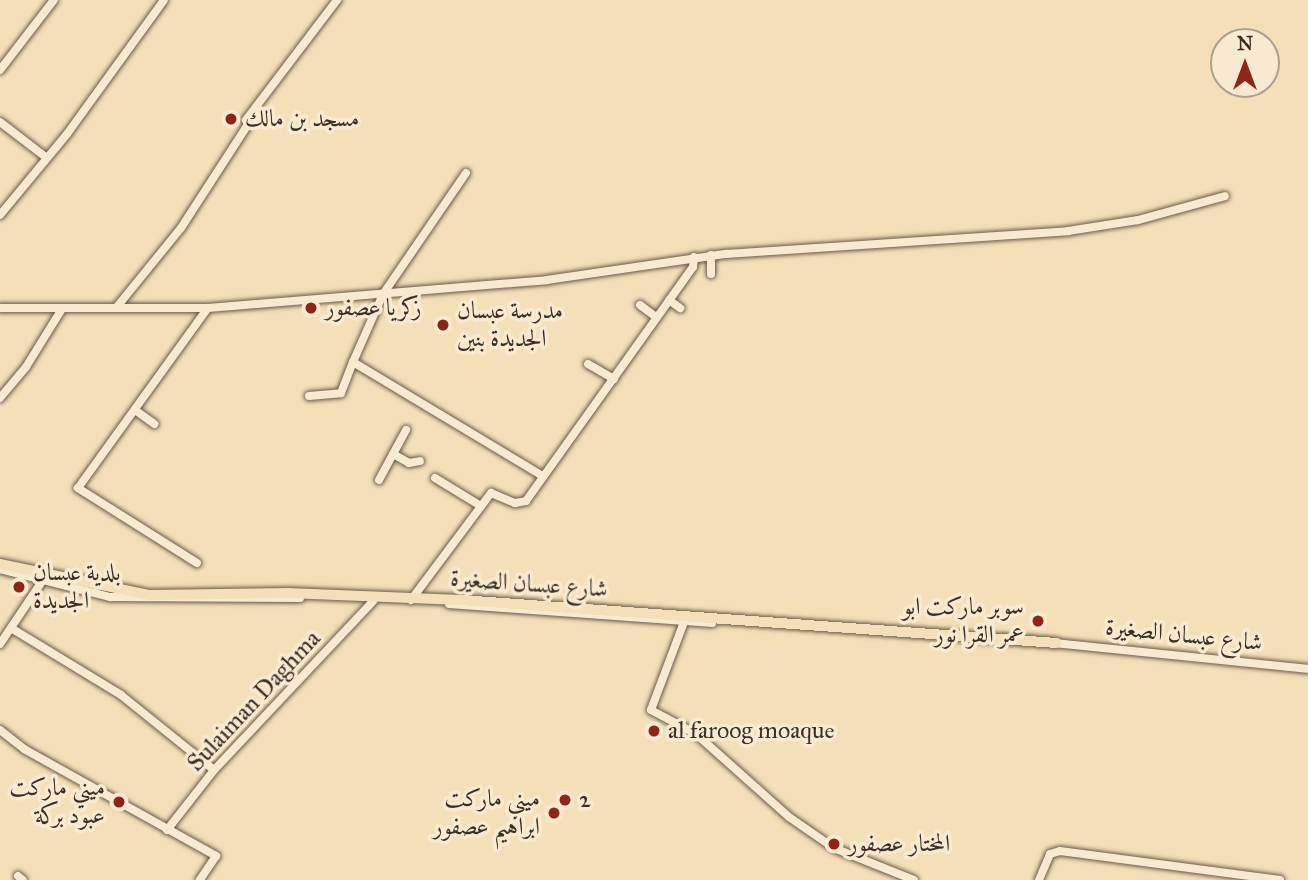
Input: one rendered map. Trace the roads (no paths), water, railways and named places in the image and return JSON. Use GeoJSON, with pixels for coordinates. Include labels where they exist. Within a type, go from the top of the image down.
{"type":"FeatureCollection","features":[{"type":"Feature","properties":{"kind":"main road","name":"شارع عبسان الصغيرة"},"geometry":{"type":"LineString","coordinates":[[0,567],[150,595],[411,600],[1056,643]]}},
{"type":"Feature","properties":{"kind":"street"},"geometry":{"type":"LineString","coordinates":[[0,71],[54,0]]}},
{"type":"Feature","properties":{"kind":"street"},"geometry":{"type":"LineString","coordinates":[[0,215],[47,158],[164,0]]}},
{"type":"Feature","properties":{"kind":"street"},"geometry":{"type":"LineString","coordinates":[[116,308],[181,228],[249,123],[246,120],[337,0]]}},
{"type":"Feature","properties":{"kind":"street"},"geometry":{"type":"LineString","coordinates":[[0,122],[47,158]]}},
{"type":"Feature","properties":{"kind":"street"},"geometry":{"type":"LineString","coordinates":[[309,396],[341,393],[383,294],[466,173]]}},
{"type":"Feature","properties":{"kind":"street"},"geometry":{"type":"LineString","coordinates":[[0,308],[208,308],[547,280],[712,255],[1068,231],[1138,220],[1225,196]]}},
{"type":"Feature","properties":{"kind":"street"},"geometry":{"type":"LineString","coordinates":[[711,274],[712,255]]}},
{"type":"Feature","properties":{"kind":"street"},"geometry":{"type":"LineString","coordinates":[[411,600],[481,506],[495,492],[515,503],[524,503],[693,267],[694,257]]}},
{"type":"Feature","properties":{"kind":"street"},"geometry":{"type":"LineString","coordinates":[[669,300],[680,308]]}},
{"type":"Feature","properties":{"kind":"street"},"geometry":{"type":"LineString","coordinates":[[640,305],[657,318]]}},
{"type":"Feature","properties":{"kind":"street"},"geometry":{"type":"LineString","coordinates":[[197,563],[78,488],[208,308]]}},
{"type":"Feature","properties":{"kind":"street"},"geometry":{"type":"LineString","coordinates":[[0,398],[26,368],[62,309]]}},
{"type":"Feature","properties":{"kind":"street"},"geometry":{"type":"LineString","coordinates":[[353,362],[542,476]]}},
{"type":"Feature","properties":{"kind":"street"},"geometry":{"type":"LineString","coordinates":[[588,364],[614,379]]}},
{"type":"Feature","properties":{"kind":"street"},"geometry":{"type":"LineString","coordinates":[[135,410],[154,424]]}},
{"type":"Feature","properties":{"kind":"street"},"geometry":{"type":"LineString","coordinates":[[379,480],[406,430]]}},
{"type":"Feature","properties":{"kind":"street"},"geometry":{"type":"LineString","coordinates":[[393,454],[409,463],[420,461]]}},
{"type":"Feature","properties":{"kind":"street"},"geometry":{"type":"LineString","coordinates":[[435,478],[481,506]]}},
{"type":"Feature","properties":{"kind":"street","name":"شارع عبسان الصغيرة"},"geometry":{"type":"LineString","coordinates":[[0,567],[110,597],[411,600],[684,622],[1056,643],[1308,668]]}},
{"type":"Feature","properties":{"kind":"street"},"geometry":{"type":"LineString","coordinates":[[0,644],[43,580]]}},
{"type":"Feature","properties":{"kind":"street","name":"Sulaiman Daghma"},"geometry":{"type":"LineString","coordinates":[[167,830],[214,770],[373,601]]}},
{"type":"Feature","properties":{"kind":"street"},"geometry":{"type":"LineString","coordinates":[[684,622],[651,710],[696,734],[789,817],[834,848],[914,880]]}},
{"type":"Feature","properties":{"kind":"street"},"geometry":{"type":"LineString","coordinates":[[11,628],[121,695],[214,770]]}},
{"type":"Feature","properties":{"kind":"street"},"geometry":{"type":"LineString","coordinates":[[0,730],[24,749],[216,856],[200,880]]}},
{"type":"Feature","properties":{"kind":"street"},"geometry":{"type":"LineString","coordinates":[[1039,880],[1050,855],[1060,851],[1280,880]]}},
{"type":"Feature","properties":{"kind":"place","name":"مسجد بن مالك"},"geometry":{"type":"Point","coordinates":[231,119]}},
{"type":"Feature","properties":{"kind":"place","name":"زكريا عصفور"},"geometry":{"type":"Point","coordinates":[311,308]}},
{"type":"Feature","properties":{"kind":"place","name":"مدرسة عبسان الجديدة بنين"},"geometry":{"type":"Point","coordinates":[443,325]}},
{"type":"Feature","properties":{"kind":"place","name":"بلدية عبسان الجديدة"},"geometry":{"type":"Point","coordinates":[19,587]}},
{"type":"Feature","properties":{"kind":"place","name":"سوبر ماركت ابو عمر القرا نور"},"geometry":{"type":"Point","coordinates":[1038,621]}},
{"type":"Feature","properties":{"kind":"place","name":"al faroog moaque"},"geometry":{"type":"Point","coordinates":[654,731]}},
{"type":"Feature","properties":{"kind":"place","name":"2"},"geometry":{"type":"Point","coordinates":[565,800]}},
{"type":"Feature","properties":{"kind":"place","name":"ميني ماركت عبود بركة"},"geometry":{"type":"Point","coordinates":[119,802]}},
{"type":"Feature","properties":{"kind":"place","name":"ميني ماركت ابراهيم عصفور"},"geometry":{"type":"Point","coordinates":[554,813]}},
{"type":"Feature","properties":{"kind":"place","name":"المختار عصفور"},"geometry":{"type":"Point","coordinates":[834,844]}}]}
